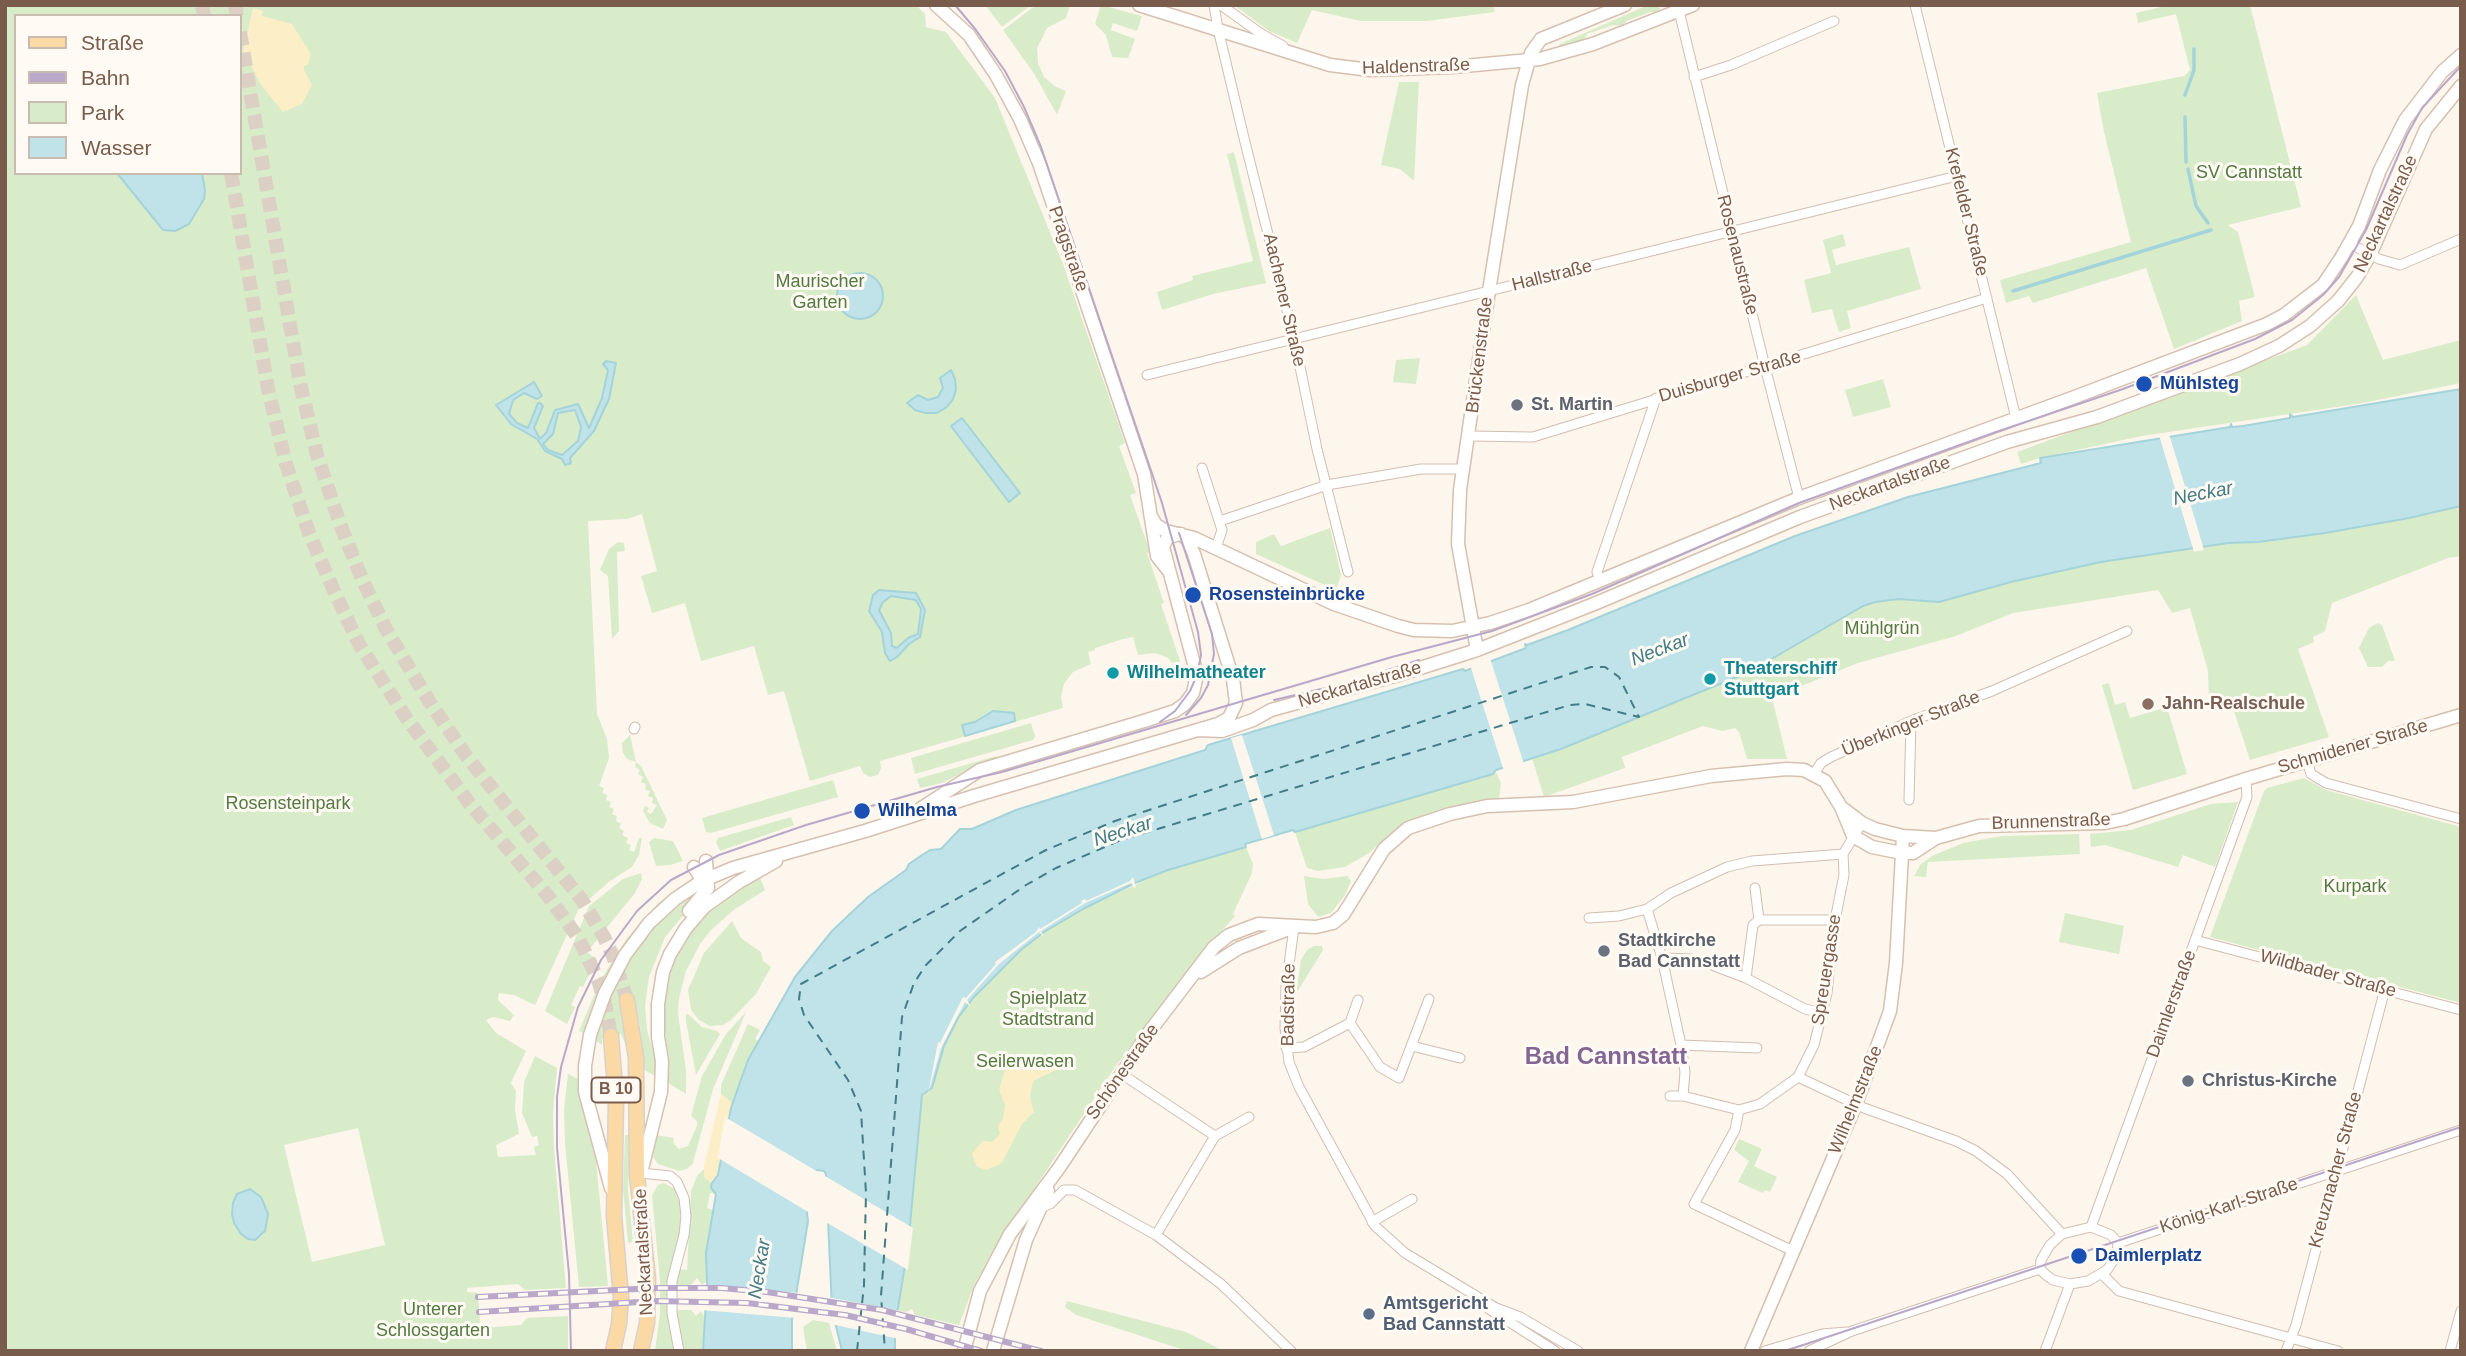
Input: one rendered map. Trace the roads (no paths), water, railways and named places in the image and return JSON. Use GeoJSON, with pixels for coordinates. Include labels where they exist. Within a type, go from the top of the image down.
{"type":"FeatureCollection","features":[{"type":"Feature","properties":{"kind":"main road","name":"Pragstraße"},"geometry":{"type":"LineString","coordinates":[[936,5],[969,35],[996,75],[1020,119],[1039,163],[1144,474],[1157,556],[1168,570],[1197,673],[1196,684],[1188,700],[1175,711]]}},
{"type":"Feature","properties":{"kind":"main road","name":"Haldenstraße"},"geometry":{"type":"LineString","coordinates":[[1139,5],[1330,65],[1370,70],[1528,61],[1593,44],[1693,5]]}},
{"type":"Feature","properties":{"kind":"main road"},"geometry":{"type":"LineString","coordinates":[[1528,61],[1535,45],[1541,39],[1625,5]]}},
{"type":"Feature","properties":{"kind":"main road","name":"Neckartalstraße"},"geometry":{"type":"LineString","coordinates":[[1180,534],[1216,548],[1334,604],[1398,626],[1430,631],[1472,628],[1529,610],[1799,498],[2267,324],[2284,315],[2323,285],[2349,243],[2405,120],[2442,72],[2461,55]]}},
{"type":"Feature","properties":{"kind":"main road","name":"Brückenstraße"},"geometry":{"type":"LineString","coordinates":[[1476,646],[1458,544],[1462,469],[1470,436],[1489,291],[1528,61]]}},
{"type":"Feature","properties":{"kind":"main road","name":"Neckartalstraße"},"geometry":{"type":"LineString","coordinates":[[1198,730],[1220,732],[1271,710],[1398,675],[1594,604],[1800,517],[2007,442],[2097,416],[2260,355],[2296,337],[2329,310],[2349,288],[2370,255],[2426,129],[2461,86]]}},
{"type":"Feature","properties":{"kind":"main road"},"geometry":{"type":"LineString","coordinates":[[1152,518],[1159,528],[1180,534]]}},
{"type":"Feature","properties":{"kind":"main road"},"geometry":{"type":"LineString","coordinates":[[1168,570],[1163,545],[1169,536],[1180,534]]}},
{"type":"Feature","properties":{"kind":"main road","name":"Neckartalstraße"},"geometry":{"type":"LineString","coordinates":[[613,1350],[621,1311],[620,1268],[613,1201],[606,1164],[585,1092],[585,1066],[590,1035],[608,985],[629,948],[657,915],[703,874],[805,849],[1226,721],[1236,703],[1233,679],[1194,554],[1188,540],[1180,534]]}},
{"type":"Feature","properties":{"kind":"main road","name":"Neckartalstraße"},"geometry":{"type":"LineString","coordinates":[[903,819],[980,770],[1175,711]]}},
{"type":"Feature","properties":{"kind":"main road","name":"Schmidener Straße"},"geometry":{"type":"LineString","coordinates":[[2246,779],[2461,715]]}},
{"type":"Feature","properties":{"kind":"main road"},"geometry":{"type":"LineString","coordinates":[[1294,927],[1323,926],[1339,919],[1384,849],[1408,828],[1450,814],[1487,806],[1573,802],[1759,770],[1787,769],[1814,774]]}},
{"type":"Feature","properties":{"kind":"main road","name":"Brunnenstraße"},"geometry":{"type":"LineString","coordinates":[[1814,774],[1825,781],[1853,836]]}},
{"type":"Feature","properties":{"kind":"main road","name":"Brunnenstraße"},"geometry":{"type":"LineString","coordinates":[[1902,853],[1913,853],[1936,838],[1979,826],[2105,823],[2135,816],[2246,779]]}},
{"type":"Feature","properties":{"kind":"main road","name":"Brunnenstraße"},"geometry":{"type":"LineString","coordinates":[[1840,807],[1862,823],[1903,836],[1936,838]]}},
{"type":"Feature","properties":{"kind":"main road"},"geometry":{"type":"LineString","coordinates":[[1853,836],[1872,847],[1902,853]]}},
{"type":"Feature","properties":{"kind":"main road","name":"Wilhelmstraße"},"geometry":{"type":"LineString","coordinates":[[1751,1351],[1856,1104],[1891,1005],[1903,836]]}},
{"type":"Feature","properties":{"kind":"main road","name":"Neckartalstraße"},"geometry":{"type":"LineString","coordinates":[[642,1348],[648,1314],[648,1279],[639,1200],[641,1173],[661,1092],[663,1072],[658,1004],[663,972],[670,954],[694,917],[729,888],[767,866],[805,849]]}},
{"type":"Feature","properties":{"kind":"main road"},"geometry":{"type":"LineString","coordinates":[[660,1047],[650,1004],[656,966],[703,874],[719,891],[729,888]]}},
{"type":"Feature","properties":{"kind":"main road","name":"Schönestraße"},"geometry":{"type":"LineString","coordinates":[[964,1351],[980,1291],[1010,1234],[1059,1168],[1120,1073],[1214,947],[1229,935],[1251,926],[1263,924],[1294,927]]}},
{"type":"Feature","properties":{"kind":"main road","name":"Schönestraße"},"geometry":{"type":"LineString","coordinates":[[1192,978],[1239,948],[1294,927]]}},
{"type":"Feature","properties":{"kind":"main road","name":"B 10"},"geometry":{"type":"LineString","coordinates":[[627,1000],[636,1058],[639,1200]]}},
{"type":"Feature","properties":{"kind":"main road","name":"B 10"},"geometry":{"type":"LineString","coordinates":[[611,1036],[616,1101],[613,1201]]}},
{"type":"Feature","properties":{"kind":"main road","name":"Schönestraße"},"geometry":{"type":"LineString","coordinates":[[993,1351],[1026,1240],[1059,1168]]}},
{"type":"Feature","properties":{"kind":"main road"},"geometry":{"type":"LineString","coordinates":[[958,1351],[971,1322]]}},
{"type":"Feature","properties":{"kind":"main road"},"geometry":{"type":"LineString","coordinates":[[999,1328],[1000,1351]]}},
{"type":"Feature","properties":{"kind":"street","name":"Aachener Straße"},"geometry":{"type":"LineString","coordinates":[[1214,5],[1348,572]]}},
{"type":"Feature","properties":{"kind":"street"},"geometry":{"type":"LineString","coordinates":[[1222,5],[1293,53]]}},
{"type":"Feature","properties":{"kind":"street","name":"Krefelder Straße"},"geometry":{"type":"LineString","coordinates":[[1915,5],[2016,418]]}},
{"type":"Feature","properties":{"kind":"street","name":"Rosenaustraße"},"geometry":{"type":"LineString","coordinates":[[1679,11],[1799,498]]}},
{"type":"Feature","properties":{"kind":"street"},"geometry":{"type":"LineString","coordinates":[[1694,77],[1731,65],[1834,21]]}},
{"type":"Feature","properties":{"kind":"street","name":"Hallstraße"},"geometry":{"type":"LineString","coordinates":[[1147,375],[1957,176]]}},
{"type":"Feature","properties":{"kind":"street"},"geometry":{"type":"LineString","coordinates":[[2349,243],[2387,263],[2400,265],[2461,239]]}},
{"type":"Feature","properties":{"kind":"street","name":"Duisburger Straße"},"geometry":{"type":"LineString","coordinates":[[1470,436],[1533,437],[1987,298]]}},
{"type":"Feature","properties":{"kind":"street"},"geometry":{"type":"LineString","coordinates":[[1600,580],[1597,572],[1656,398]]}},
{"type":"Feature","properties":{"kind":"street"},"geometry":{"type":"LineString","coordinates":[[1202,468],[1222,530],[1216,548]]}},
{"type":"Feature","properties":{"kind":"street"},"geometry":{"type":"LineString","coordinates":[[1220,521],[1327,485],[1421,470],[1462,469]]}},
{"type":"Feature","properties":{"kind":"street","name":"Überkinger Straße"},"geometry":{"type":"LineString","coordinates":[[1814,774],[1821,763],[1831,757],[1910,720],[1992,691],[2127,631]]}},
{"type":"Feature","properties":{"kind":"street"},"geometry":{"type":"LineString","coordinates":[[1909,800],[1910,720]]}},
{"type":"Feature","properties":{"kind":"street"},"geometry":{"type":"LineString","coordinates":[[2307,760],[2311,774],[2326,783],[2461,819]]}},
{"type":"Feature","properties":{"kind":"street","name":"Daimlerstraße"},"geometry":{"type":"LineString","coordinates":[[2091,1227],[2247,797],[2246,779]]}},
{"type":"Feature","properties":{"kind":"street"},"geometry":{"type":"LineString","coordinates":[[1590,918],[1619,916],[1647,909],[1671,893],[1727,867],[1752,860],[1843,853],[1862,823]]}},
{"type":"Feature","properties":{"kind":"street","name":"Spreuergasse"},"geometry":{"type":"LineString","coordinates":[[1739,1110],[1760,1104],[1798,1077],[1814,1045],[1823,1013],[1835,920],[1844,876],[1843,853]]}},
{"type":"Feature","properties":{"kind":"street"},"geometry":{"type":"LineString","coordinates":[[1755,888],[1759,920]]}},
{"type":"Feature","properties":{"kind":"street"},"geometry":{"type":"LineString","coordinates":[[1647,909],[1681,1045],[1685,1072],[1683,1096]]}},
{"type":"Feature","properties":{"kind":"street"},"geometry":{"type":"LineString","coordinates":[[1746,978],[1753,925],[1759,920],[1835,920]]}},
{"type":"Feature","properties":{"kind":"street","name":"Badstraße"},"geometry":{"type":"LineString","coordinates":[[1294,927],[1286,987],[1286,1048],[1291,1069],[1372,1222],[1398,1248],[1496,1308],[1520,1317],[1578,1351]]}},
{"type":"Feature","properties":{"kind":"street","name":"Wildbader Straße"},"geometry":{"type":"LineString","coordinates":[[2195,940],[2461,1010]]}},
{"type":"Feature","properties":{"kind":"street"},"geometry":{"type":"LineString","coordinates":[[1661,958],[1691,959],[1746,978],[1805,1009],[1823,1013]]}},
{"type":"Feature","properties":{"kind":"street","name":"Kreuznacher Straße"},"geometry":{"type":"LineString","coordinates":[[2286,1351],[2296,1325],[2385,989]]}},
{"type":"Feature","properties":{"kind":"street"},"geometry":{"type":"LineString","coordinates":[[1350,1023],[1380,1067],[1399,1078],[1429,999]]}},
{"type":"Feature","properties":{"kind":"street"},"geometry":{"type":"LineString","coordinates":[[1286,1048],[1304,1047],[1350,1023],[1358,1000]]}},
{"type":"Feature","properties":{"kind":"street"},"geometry":{"type":"LineString","coordinates":[[1681,1045],[1757,1048]]}},
{"type":"Feature","properties":{"kind":"street"},"geometry":{"type":"LineString","coordinates":[[1412,1046],[1460,1058]]}},
{"type":"Feature","properties":{"kind":"street"},"geometry":{"type":"LineString","coordinates":[[1120,1073],[1215,1136]]}},
{"type":"Feature","properties":{"kind":"street"},"geometry":{"type":"LineString","coordinates":[[1798,1077],[1856,1104],[1976,1151],[2007,1174],[2062,1234]]}},
{"type":"Feature","properties":{"kind":"street"},"geometry":{"type":"LineString","coordinates":[[1670,1096],[1683,1096],[1739,1110],[1735,1130],[1694,1204],[1793,1251]]}},
{"type":"Feature","properties":{"kind":"street"},"geometry":{"type":"LineString","coordinates":[[1156,1235],[1215,1136],[1249,1117]]}},
{"type":"Feature","properties":{"kind":"street","name":"König-Karl-Straße"},"geometry":{"type":"LineString","coordinates":[[2118,1243],[2461,1130]]}},
{"type":"Feature","properties":{"kind":"street"},"geometry":{"type":"LineString","coordinates":[[641,1173],[670,1176],[677,1182],[684,1198],[684,1235],[672,1279],[672,1313],[679,1351]]}},
{"type":"Feature","properties":{"kind":"street"},"geometry":{"type":"LineString","coordinates":[[1040,1208],[1050,1204],[1064,1190],[1075,1190],[1156,1235],[1221,1284],[1291,1351]]}},
{"type":"Feature","properties":{"kind":"street"},"geometry":{"type":"LineString","coordinates":[[1372,1222],[1412,1199]]}},
{"type":"Feature","properties":{"kind":"street"},"geometry":{"type":"LineString","coordinates":[[2091,1227],[2111,1235],[2118,1243],[2117,1255],[2102,1274],[2088,1281],[2070,1284],[2053,1280],[2040,1269],[2047,1249],[2062,1234],[2091,1227]]}},
{"type":"Feature","properties":{"kind":"street"},"geometry":{"type":"LineString","coordinates":[[1809,1351],[1852,1331],[2040,1269]]}},
{"type":"Feature","properties":{"kind":"street"},"geometry":{"type":"LineString","coordinates":[[2102,1274],[2119,1291],[2338,1351]]}},
{"type":"Feature","properties":{"kind":"street"},"geometry":{"type":"LineString","coordinates":[[2045,1351],[2070,1284]]}},
{"type":"Feature","properties":{"kind":"street","name":"Badstraße"},"geometry":{"type":"LineString","coordinates":[[1473,1294],[1504,1320],[1555,1351]]}},
{"type":"Feature","properties":{"kind":"street"},"geometry":{"type":"LineString","coordinates":[[2450,1351],[2461,1311]]}},
{"type":"Feature","properties":{"kind":"street"},"geometry":{"type":"LineString","coordinates":[[1765,1351],[1822,1334],[1852,1331]]}},
{"type":"Feature","properties":{"kind":"water"},"geometry":{"type":"Polygon","coordinates":[[[119,175],[202,175],[204,199],[189,224],[175,231],[163,230],[119,175]]]}},
{"type":"Feature","properties":{"kind":"water"},"geometry":{"type":"Polygon","coordinates":[[[860,273],[876,280],[883,296],[876,312],[860,319],[844,312],[837,296],[844,280],[860,273]]]}},
{"type":"Feature","properties":{"kind":"water"},"geometry":{"type":"Polygon","coordinates":[[[606,361],[616,363],[609,399],[594,431],[570,458],[571,463],[565,465],[562,459],[545,451],[537,439],[511,424],[496,405],[534,382],[542,396],[537,399],[524,393],[513,400],[509,414],[517,423],[528,428],[540,403],[543,406],[534,428],[540,439],[546,433],[555,410],[578,404],[589,428],[602,398],[608,370],[603,364],[606,361]],[[575,410],[558,413],[553,434],[543,444],[548,450],[562,455],[578,441],[581,427],[575,410]]]}},
{"type":"Feature","properties":{"kind":"water"},"geometry":{"type":"Polygon","coordinates":[[[951,370],[956,390],[947,407],[937,413],[926,413],[915,410],[907,403],[918,395],[928,400],[938,397],[943,388],[940,378],[951,370]]]}},
{"type":"Feature","properties":{"kind":"water","name":"Neckar"},"geometry":{"type":"Polygon","coordinates":[[[2461,389],[2461,506],[2325,533],[2228,543],[2101,562],[2011,582],[1939,602],[1898,599],[1875,602],[1863,606],[1749,672],[1561,749],[1496,770],[1493,774],[1245,844],[1246,847],[1168,870],[1135,883],[1083,909],[1044,932],[1021,950],[973,998],[958,1018],[944,1046],[932,1088],[922,1095],[908,1247],[895,1326],[895,1351],[842,1351],[832,1310],[826,1174],[817,1170],[814,1172],[807,1214],[792,1320],[792,1351],[703,1351],[706,1253],[716,1194],[711,1188],[718,1175],[731,1108],[748,1060],[795,977],[832,931],[868,897],[906,870],[909,864],[930,850],[941,849],[960,829],[972,829],[1016,810],[1205,750],[1208,745],[1463,669],[1465,671],[1526,648],[1525,644],[1568,630],[1795,536],[1908,497],[2041,463],[2040,458],[2230,427],[2231,424],[2232,427],[2243,426],[2290,418],[2290,414],[2293,417],[2461,389]]]}},
{"type":"Feature","properties":{"kind":"water"},"geometry":{"type":"Polygon","coordinates":[[[962,418],[1020,493],[1009,502],[951,426],[962,418]]]}},
{"type":"Feature","properties":{"kind":"water"},"geometry":{"type":"Polygon","coordinates":[[[879,590],[916,593],[925,610],[920,637],[890,661],[885,653],[882,632],[869,611],[873,595],[879,590]],[[891,596],[883,602],[879,610],[891,633],[892,646],[897,648],[908,638],[918,634],[921,609],[916,600],[891,596]]]}},
{"type":"Feature","properties":{"kind":"water"},"geometry":{"type":"Polygon","coordinates":[[[993,711],[1014,713],[1015,721],[965,736],[962,725],[975,722],[993,711]]]}},
{"type":"Feature","properties":{"kind":"water"},"geometry":{"type":"Polygon","coordinates":[[[250,1189],[261,1197],[268,1214],[265,1231],[255,1240],[241,1234],[232,1214],[237,1194],[250,1189]]]}},
{"type":"Feature","properties":{"kind":"waterway"},"geometry":{"type":"LineString","coordinates":[[2185,95],[2194,70],[2194,49]]}},
{"type":"Feature","properties":{"kind":"waterway"},"geometry":{"type":"LineString","coordinates":[[2185,117],[2186,162]]}},
{"type":"Feature","properties":{"kind":"waterway"},"geometry":{"type":"LineString","coordinates":[[2188,169],[2196,206],[2208,223]]}},
{"type":"Feature","properties":{"kind":"waterway"},"geometry":{"type":"LineString","coordinates":[[2013,291],[2211,230]]}},
{"type":"Feature","properties":{"kind":"tunnel"},"geometry":{"type":"LineString","coordinates":[[202,5],[204,14]]}},
{"type":"Feature","properties":{"kind":"tunnel"},"geometry":{"type":"LineString","coordinates":[[235,5],[237,14]]}},
{"type":"Feature","properties":{"kind":"tunnel"},"geometry":{"type":"LineString","coordinates":[[242,44],[300,383],[317,455],[362,579],[386,629],[429,701],[467,757],[582,900],[613,956],[627,1000]]}},
{"type":"Feature","properties":{"kind":"tunnel"},"geometry":{"type":"LineString","coordinates":[[231,175],[268,389],[286,464],[309,533],[334,591],[359,644],[405,716],[470,804],[548,896],[579,939],[598,980],[611,1036]]}},
{"type":"Feature","properties":{"kind":"tram line"},"geometry":{"type":"LineString","coordinates":[[955,5],[1005,71],[1041,147],[1162,503],[1198,632],[1201,655],[1190,691],[1175,711],[1160,722]]}},
{"type":"Feature","properties":{"kind":"tram line"},"geometry":{"type":"LineString","coordinates":[[571,1351],[569,1274],[557,1148],[557,1097],[561,1067],[578,1007],[601,960],[637,911],[671,880],[719,855],[806,825],[937,787],[1002,772],[1392,657],[1492,631],[1592,594],[1799,503],[2123,389],[2255,339],[2292,320],[2323,295],[2339,277],[2366,230],[2407,135],[2422,108],[2461,66]]}},
{"type":"Feature","properties":{"kind":"tram line"},"geometry":{"type":"LineString","coordinates":[[1179,533],[1212,634],[1214,654],[1208,685],[1186,715]]}},
{"type":"Feature","properties":{"kind":"tram line"},"geometry":{"type":"LineString","coordinates":[[1274,700],[1347,683],[1419,660]]}},
{"type":"Feature","properties":{"kind":"tram line"},"geometry":{"type":"LineString","coordinates":[[1785,1351],[2461,1127]]}},
{"type":"Feature","properties":{"kind":"railway"},"geometry":{"type":"LineString","coordinates":[[478,1297],[656,1288],[721,1288],[767,1292],[882,1310],[1041,1351]]}},
{"type":"Feature","properties":{"kind":"railway"},"geometry":{"type":"LineString","coordinates":[[479,1312],[656,1301],[747,1303],[845,1315],[981,1351]]}},
{"type":"Feature","properties":{"kind":"place","name":"Mühlsteg"},"geometry":{"type":"Point","coordinates":[2144,384]}},
{"type":"Feature","properties":{"kind":"place","name":"St. Martin"},"geometry":{"type":"Point","coordinates":[1517,405]}},
{"type":"Feature","properties":{"kind":"place","name":"Rosensteinbrücke"},"geometry":{"type":"Point","coordinates":[1193,595]}},
{"type":"Feature","properties":{"kind":"place","name":"Wilhelmatheater"},"geometry":{"type":"Point","coordinates":[1113,673]}},
{"type":"Feature","properties":{"kind":"place","name":"Theaterschiff Stuttgart"},"geometry":{"type":"Point","coordinates":[1710,679]}},
{"type":"Feature","properties":{"kind":"place","name":"Jahn-Realschule"},"geometry":{"type":"Point","coordinates":[2148,704]}},
{"type":"Feature","properties":{"kind":"place","name":"Wilhelma"},"geometry":{"type":"Point","coordinates":[862,811]}},
{"type":"Feature","properties":{"kind":"place","name":"Stadtkirche Bad Cannstatt"},"geometry":{"type":"Point","coordinates":[1604,951]}},
{"type":"Feature","properties":{"kind":"place","name":"Christus-Kirche"},"geometry":{"type":"Point","coordinates":[2188,1081]}},
{"type":"Feature","properties":{"kind":"place","name":"Daimlerplatz"},"geometry":{"type":"Point","coordinates":[2079,1256]}},
{"type":"Feature","properties":{"kind":"place","name":"Amtsgericht Bad Cannstatt"},"geometry":{"type":"Point","coordinates":[1369,1314]}},
{"type":"Feature","properties":{"kind":"district","name":"Bad Cannstatt"},"geometry":{"type":"Point","coordinates":[1606,1057]}},
{"type":"Feature","properties":{"kind":"park label","name":"SV Cannstatt"},"geometry":{"type":"Point","coordinates":[2249,173]}},
{"type":"Feature","properties":{"kind":"park label","name":"Maurischer Garten"},"geometry":{"type":"Point","coordinates":[820,292]}},
{"type":"Feature","properties":{"kind":"park label","name":"Mühlgrün"},"geometry":{"type":"Point","coordinates":[1882,629]}},
{"type":"Feature","properties":{"kind":"park label","name":"Rosensteinpark"},"geometry":{"type":"Point","coordinates":[288,804]}},
{"type":"Feature","properties":{"kind":"park label","name":"Kurpark"},"geometry":{"type":"Point","coordinates":[2355,887]}},
{"type":"Feature","properties":{"kind":"park label","name":"Spielplatz Stadtstrand"},"geometry":{"type":"Point","coordinates":[1048,1009]}},
{"type":"Feature","properties":{"kind":"park label","name":"Seilerwasen"},"geometry":{"type":"Point","coordinates":[1025,1062]}},
{"type":"Feature","properties":{"kind":"park label","name":"Unterer Schlossgarten"},"geometry":{"type":"Point","coordinates":[433,1320]}}]}
